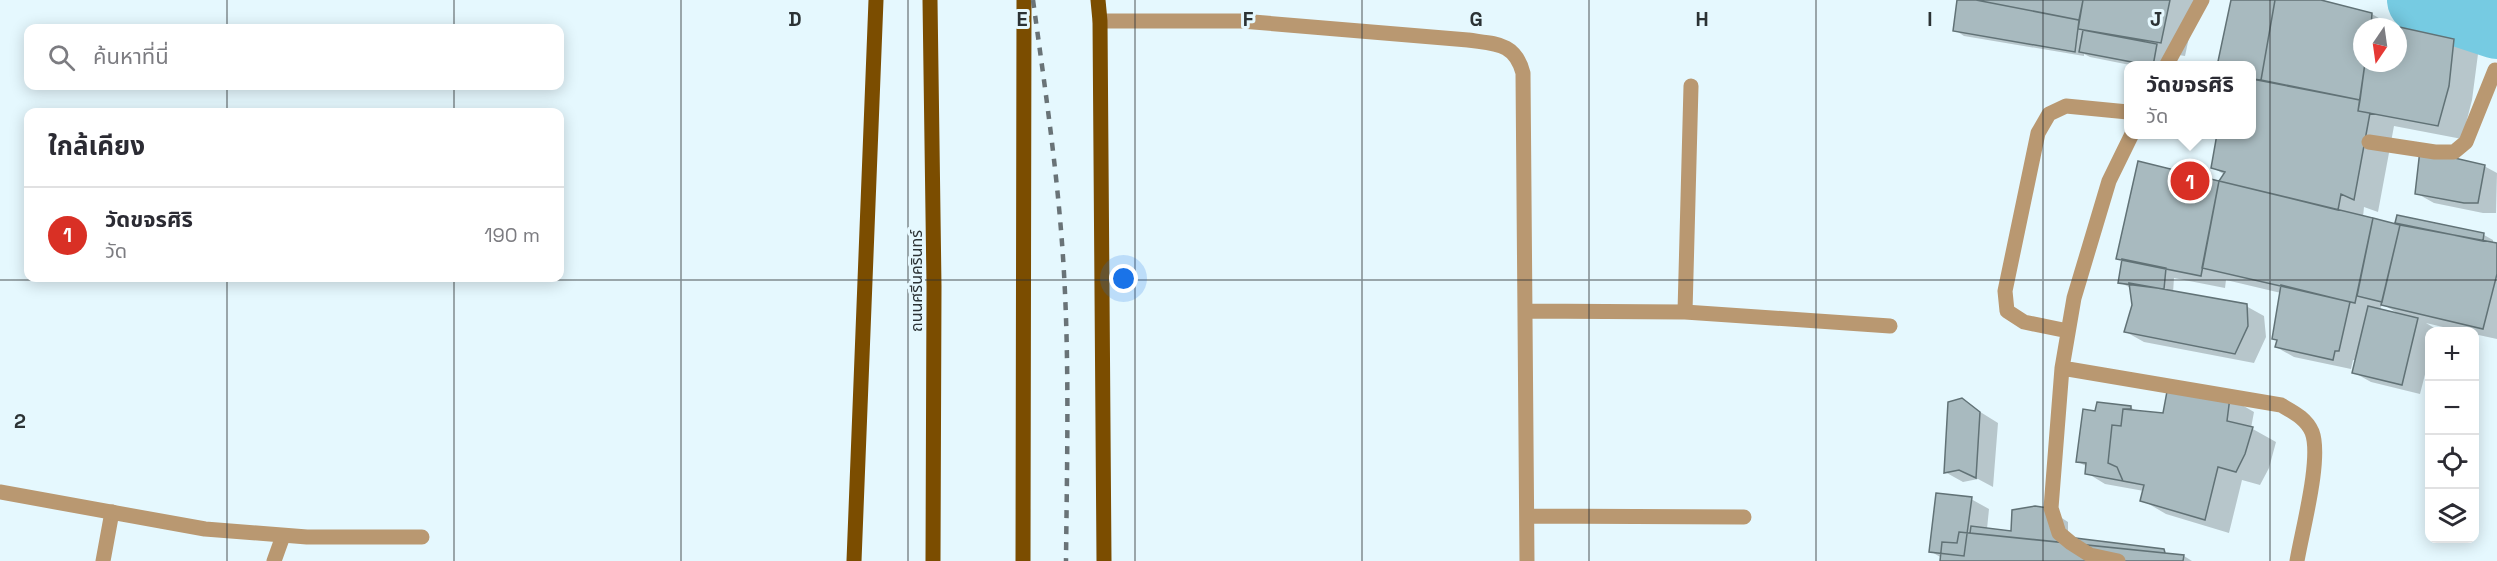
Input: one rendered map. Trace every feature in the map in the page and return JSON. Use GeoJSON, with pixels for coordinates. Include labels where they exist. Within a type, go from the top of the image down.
{"type":"FeatureCollection","features":[{"type":"Feature","properties":{"kind":"main road"},"geometry":{"type":"LineString","coordinates":[[854,561],[876,0]]}},
{"type":"Feature","properties":{"kind":"main road","name":"ถนนศรีนครินทร์"},"geometry":{"type":"LineString","coordinates":[[930,0],[934,286],[933,561]]}},
{"type":"Feature","properties":{"kind":"main road"},"geometry":{"type":"LineString","coordinates":[[1023,561],[1024,0]]}},
{"type":"Feature","properties":{"kind":"main road"},"geometry":{"type":"LineString","coordinates":[[1098,0],[1104,561]]}},
{"type":"Feature","properties":{"kind":"street"},"geometry":{"type":"LineString","coordinates":[[2169,61],[2202,0]]}},
{"type":"Feature","properties":{"kind":"street"},"geometry":{"type":"LineString","coordinates":[[1100,21],[1241,21],[1468,40],[1502,45],[1519,59],[1523,73],[1527,561]]}},
{"type":"Feature","properties":{"kind":"street"},"geometry":{"type":"LineString","coordinates":[[2369,142],[2435,152],[2454,152],[2466,142],[2495,70]]}},
{"type":"Feature","properties":{"kind":"street"},"geometry":{"type":"LineString","coordinates":[[1685,312],[1691,86]]}},
{"type":"Feature","properties":{"kind":"street"},"geometry":{"type":"LineString","coordinates":[[2068,331],[2024,322],[2007,311],[2005,291],[2038,133],[2049,114],[2066,106],[2124,112]]}},
{"type":"Feature","properties":{"kind":"street"},"geometry":{"type":"LineString","coordinates":[[2118,561],[2090,555],[2071,543],[2059,533],[2051,508],[2062,368],[2074,298],[2109,181],[2130,139]]}},
{"type":"Feature","properties":{"kind":"street"},"geometry":{"type":"LineString","coordinates":[[1526,310],[1685,312],[1890,326]]}},
{"type":"Feature","properties":{"kind":"street"},"geometry":{"type":"LineString","coordinates":[[2062,368],[2281,405],[2300,416],[2312,432],[2315,458],[2297,561]]}},
{"type":"Feature","properties":{"kind":"street"},"geometry":{"type":"LineString","coordinates":[[0,492],[205,529],[282,536],[422,537]]}},
{"type":"Feature","properties":{"kind":"street"},"geometry":{"type":"LineString","coordinates":[[103,561],[112,512]]}},
{"type":"Feature","properties":{"kind":"street"},"geometry":{"type":"LineString","coordinates":[[1527,516],[1744,517]]}},
{"type":"Feature","properties":{"kind":"street"},"geometry":{"type":"LineString","coordinates":[[274,561],[282,536]]}},
{"type":"Feature","properties":{"kind":"building"},"geometry":{"type":"Polygon","coordinates":[[[1957,0],[1976,0],[2079,20],[2075,52],[1953,31],[1957,0]]]}},
{"type":"Feature","properties":{"kind":"building"},"geometry":{"type":"Polygon","coordinates":[[[1976,0],[2083,0],[2079,20],[1976,0]]]}},
{"type":"Feature","properties":{"kind":"building"},"geometry":{"type":"Polygon","coordinates":[[[2083,0],[2170,0],[2161,43],[2078,29],[2083,0]]]}},
{"type":"Feature","properties":{"kind":"building"},"geometry":{"type":"Polygon","coordinates":[[[2231,0],[2275,0],[2261,80],[2256,79],[2256,61],[2218,61],[2231,0]]]}},
{"type":"Feature","properties":{"kind":"building"},"geometry":{"type":"Polygon","coordinates":[[[2275,0],[2321,0],[2372,13],[2372,18],[2353,18],[2353,72],[2364,72],[2360,100],[2261,80],[2275,0]]]}},
{"type":"Feature","properties":{"kind":"building"},"geometry":{"type":"Polygon","coordinates":[[[2407,29],[2454,39],[2449,86],[2438,126],[2358,111],[2364,72],[2407,72],[2407,29]]]}},
{"type":"Feature","properties":{"kind":"building"},"geometry":{"type":"Polygon","coordinates":[[[2083,30],[2157,44],[2154,61],[2127,61],[2079,52],[2083,30]]]}},
{"type":"Feature","properties":{"kind":"building"},"geometry":{"type":"Polygon","coordinates":[[[2256,80],[2360,100],[2358,111],[2370,113],[2354,200],[2341,194],[2338,210],[2219,181],[2225,172],[2211,168],[2216,139],[2256,139],[2256,80]]]}},
{"type":"Feature","properties":{"kind":"building"},"geometry":{"type":"Polygon","coordinates":[[[2420,150],[2485,165],[2478,203],[2464,203],[2415,194],[2420,150]]]}},
{"type":"Feature","properties":{"kind":"building"},"geometry":{"type":"Polygon","coordinates":[[[2138,161],[2219,181],[2201,276],[2116,259],[2138,161]]]}},
{"type":"Feature","properties":{"kind":"building"},"geometry":{"type":"Polygon","coordinates":[[[2219,181],[2373,218],[2355,303],[2202,268],[2219,181]]]}},
{"type":"Feature","properties":{"kind":"building"},"geometry":{"type":"Polygon","coordinates":[[[2397,215],[2484,233],[2483,241],[2395,223],[2397,215]]]}},
{"type":"Feature","properties":{"kind":"building"},"geometry":{"type":"Polygon","coordinates":[[[2373,218],[2400,225],[2382,302],[2357,296],[2373,218]]]}},
{"type":"Feature","properties":{"kind":"building"},"geometry":{"type":"Polygon","coordinates":[[[2400,225],[2497,243],[2497,274],[2483,329],[2381,305],[2400,225]]]}},
{"type":"Feature","properties":{"kind":"building"},"geometry":{"type":"Polygon","coordinates":[[[2122,259],[2166,268],[2164,289],[2118,283],[2122,259]]]}},
{"type":"Feature","properties":{"kind":"building"},"geometry":{"type":"Polygon","coordinates":[[[2129,283],[2247,304],[2248,326],[2235,354],[2124,332],[2132,305],[2129,283]]]}},
{"type":"Feature","properties":{"kind":"building"},"geometry":{"type":"Polygon","coordinates":[[[2281,285],[2350,302],[2339,351],[2335,351],[2333,360],[2275,347],[2277,340],[2272,339],[2281,285]]]}},
{"type":"Feature","properties":{"kind":"building"},"geometry":{"type":"Polygon","coordinates":[[[2368,306],[2418,318],[2402,385],[2352,373],[2368,306]]]}},
{"type":"Feature","properties":{"kind":"building"},"geometry":{"type":"Polygon","coordinates":[[[2168,386],[2230,397],[2227,421],[2253,427],[2245,454],[2236,472],[2218,467],[2205,520],[2140,501],[2144,485],[2123,481],[2117,467],[2108,463],[2112,425],[2121,426],[2123,409],[2163,413],[2168,386]]]}},
{"type":"Feature","properties":{"kind":"building"},"geometry":{"type":"Polygon","coordinates":[[[1962,398],[1980,412],[1976,478],[1959,470],[1944,473],[1948,402],[1962,398]]]}},
{"type":"Feature","properties":{"kind":"building"},"geometry":{"type":"Polygon","coordinates":[[[2097,402],[2131,406],[2131,409],[2123,409],[2121,426],[2112,425],[2108,463],[2117,467],[2123,481],[2085,474],[2086,463],[2076,462],[2083,409],[2095,411],[2097,402]]]}},
{"type":"Feature","properties":{"kind":"building"},"geometry":{"type":"Polygon","coordinates":[[[1936,493],[1972,497],[1964,556],[1929,552],[1936,493]]]}},
{"type":"Feature","properties":{"kind":"building"},"geometry":{"type":"Polygon","coordinates":[[[2035,506],[2048,508],[2059,536],[2164,549],[2165,553],[1970,533],[1971,526],[2011,531],[2012,510],[2035,506]]]}},
{"type":"Feature","properties":{"kind":"building"},"geometry":{"type":"Polygon","coordinates":[[[1959,532],[2184,555],[2183,561],[1940,561],[1942,542],[1957,543],[1959,532]]]}},
{"type":"Feature","properties":{"kind":"waterway"},"geometry":{"type":"LineString","coordinates":[[2421,0],[2497,25]]}},
{"type":"Feature","properties":{"kind":"railway"},"geometry":{"type":"LineString","coordinates":[[1033,0],[1056,182],[1065,283],[1066,561]]}},
{"type":"Feature","properties":{"kind":"place","name":"วัดขจรศิริ"},"geometry":{"type":"Point","coordinates":[2190,181]}}]}
